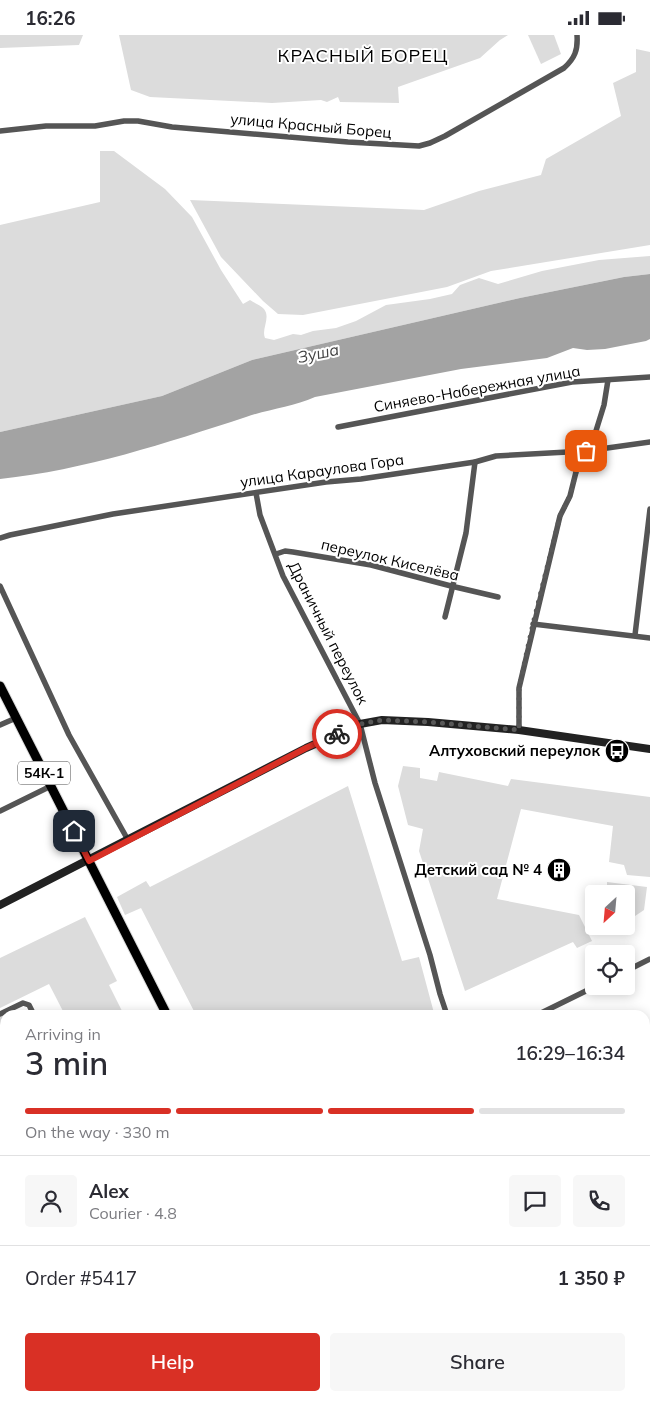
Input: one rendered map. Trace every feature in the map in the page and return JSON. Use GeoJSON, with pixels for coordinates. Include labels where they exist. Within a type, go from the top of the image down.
{"type":"FeatureCollection","features":[{"type":"Feature","properties":{"kind":"main road","name":"54К-1"},"geometry":{"type":"LineString","coordinates":[[0,686],[164,1010]]}},
{"type":"Feature","properties":{"kind":"main road"},"geometry":{"type":"LineString","coordinates":[[0,905],[306,748],[360,724],[382,720],[402,720],[519,730],[650,749]]}},
{"type":"Feature","properties":{"kind":"street","name":"улица Красный Борец"},"geometry":{"type":"LineString","coordinates":[[0,131],[46,126],[95,126],[124,121],[138,121],[182,127],[348,142],[419,146],[445,136],[564,69],[575,55],[578,46],[577,35]]}},
{"type":"Feature","properties":{"kind":"street","name":"Синяево-Набережная улица"},"geometry":{"type":"LineString","coordinates":[[338,427],[572,382],[650,377]]}},
{"type":"Feature","properties":{"kind":"street"},"geometry":{"type":"LineString","coordinates":[[519,730],[519,688],[560,516],[570,496],[578,464],[595,434],[604,405],[608,380]]}},
{"type":"Feature","properties":{"kind":"street","name":"улица Караулова Гора"},"geometry":{"type":"LineString","coordinates":[[0,538],[113,513],[476,462],[496,456],[586,451],[650,442]]}},
{"type":"Feature","properties":{"kind":"street"},"geometry":{"type":"LineString","coordinates":[[445,617],[451,586],[466,533],[476,462]]}},
{"type":"Feature","properties":{"kind":"street","name":"Драничный переулок"},"geometry":{"type":"LineString","coordinates":[[256,493],[260,515],[283,575],[360,724],[375,783],[430,955],[445,1010]]}},
{"type":"Feature","properties":{"kind":"street"},"geometry":{"type":"LineString","coordinates":[[634,635],[650,509]]}},
{"type":"Feature","properties":{"kind":"street","name":"переулок Киселёва"},"geometry":{"type":"LineString","coordinates":[[276,554],[285,551],[371,565],[498,597]]}},
{"type":"Feature","properties":{"kind":"street"},"geometry":{"type":"LineString","coordinates":[[0,586],[69,735],[128,840]]}},
{"type":"Feature","properties":{"kind":"street"},"geometry":{"type":"LineString","coordinates":[[533,624],[650,637]]}},
{"type":"Feature","properties":{"kind":"street"},"geometry":{"type":"LineString","coordinates":[[0,725],[16,718]]}},
{"type":"Feature","properties":{"kind":"street"},"geometry":{"type":"LineString","coordinates":[[0,811],[51,786]]}},
{"type":"Feature","properties":{"kind":"street"},"geometry":{"type":"LineString","coordinates":[[635,966],[650,959]]}},
{"type":"Feature","properties":{"kind":"street"},"geometry":{"type":"LineString","coordinates":[[547,1010],[585,991]]}},
{"type":"Feature","properties":{"kind":"street"},"geometry":{"type":"LineString","coordinates":[[8,1010],[23,1003],[29,1005],[32,1010]]}},
{"type":"Feature","properties":{"kind":"shaded area"},"geometry":{"type":"Polygon","coordinates":[[[0,35],[83,35],[79,45],[0,48],[0,35]]]}},
{"type":"Feature","properties":{"kind":"shaded area"},"geometry":{"type":"Polygon","coordinates":[[[119,35],[508,35],[480,58],[398,87],[399,103],[340,102],[338,97],[327,102],[321,100],[272,103],[150,97],[131,90],[119,35]]]}},
{"type":"Feature","properties":{"kind":"shaded area"},"geometry":{"type":"Polygon","coordinates":[[[528,35],[554,35],[561,54],[541,64],[528,35]]]}},
{"type":"Feature","properties":{"kind":"shaded area"},"geometry":{"type":"Polygon","coordinates":[[[636,49],[650,52],[650,245],[491,271],[447,287],[303,315],[278,314],[221,257],[190,200],[424,210],[479,191],[541,175],[546,159],[621,116],[613,83],[636,72],[636,49]]]}},
{"type":"Feature","properties":{"kind":"shaded area"},"geometry":{"type":"Polygon","coordinates":[[[100,151],[114,151],[165,189],[192,217],[221,270],[243,304],[250,300],[261,306],[266,312],[265,338],[274,340],[293,334],[301,335],[313,331],[336,328],[356,321],[386,305],[452,294],[460,285],[479,278],[498,284],[542,271],[599,260],[650,256],[650,274],[624,277],[520,298],[252,360],[162,396],[0,432],[0,225],[100,202],[100,151]]]}},
{"type":"Feature","properties":{"kind":"shaded area"},"geometry":{"type":"Polygon","coordinates":[[[403,766],[420,768],[420,778],[437,781],[439,772],[508,786],[511,779],[650,797],[650,877],[627,875],[624,865],[609,862],[613,826],[521,809],[497,899],[579,915],[585,927],[585,935],[589,935],[592,941],[577,948],[573,942],[465,991],[419,851],[423,829],[408,825],[398,786],[403,766]]]}},
{"type":"Feature","properties":{"kind":"shaded area"},"geometry":{"type":"Polygon","coordinates":[[[348,786],[402,961],[419,957],[433,1010],[193,1010],[141,908],[125,915],[117,897],[146,881],[150,887],[348,786]]]}},
{"type":"Feature","properties":{"kind":"shaded area"},"geometry":{"type":"Polygon","coordinates":[[[607,882],[631,885],[607,885],[607,882]]]}},
{"type":"Feature","properties":{"kind":"shaded area"},"geometry":{"type":"Polygon","coordinates":[[[635,886],[647,887],[644,910],[635,916],[635,886]]]}},
{"type":"Feature","properties":{"kind":"shaded area"},"geometry":{"type":"Polygon","coordinates":[[[85,917],[117,981],[109,985],[122,1010],[62,1010],[49,984],[0,1008],[0,958],[85,917]]]}},
{"type":"Feature","properties":{"kind":"water","name":"Зуша"},"geometry":{"type":"Polygon","coordinates":[[[650,274],[650,339],[646,341],[605,349],[587,350],[573,348],[547,358],[461,369],[315,397],[125,454],[63,469],[0,479],[0,432],[162,396],[252,360],[520,298],[624,277],[650,274]]]}},
{"type":"Feature","properties":{"kind":"way so far"},"geometry":{"type":"LineString","coordinates":[[337,734],[360,724],[382,720],[519,730],[519,688],[533,624],[560,516],[570,496],[578,464],[586,451]]}},
{"type":"Feature","properties":{"kind":"place","name":"Алтуховский переулок"},"geometry":{"type":"Point","coordinates":[617,751]}},
{"type":"Feature","properties":{"kind":"place","name":"Детский сад № 4"},"geometry":{"type":"Point","coordinates":[559,870]}},
{"type":"Feature","properties":{"kind":"district","name":"КРАСНЫЙ БОРЕЦ"},"geometry":{"type":"Point","coordinates":[363,56]}},
{"type":"Feature","properties":{"kind":"route"},"geometry":{"type":"LineString","coordinates":[[74,831],[89,861],[306,748],[337,734]]}}]}
